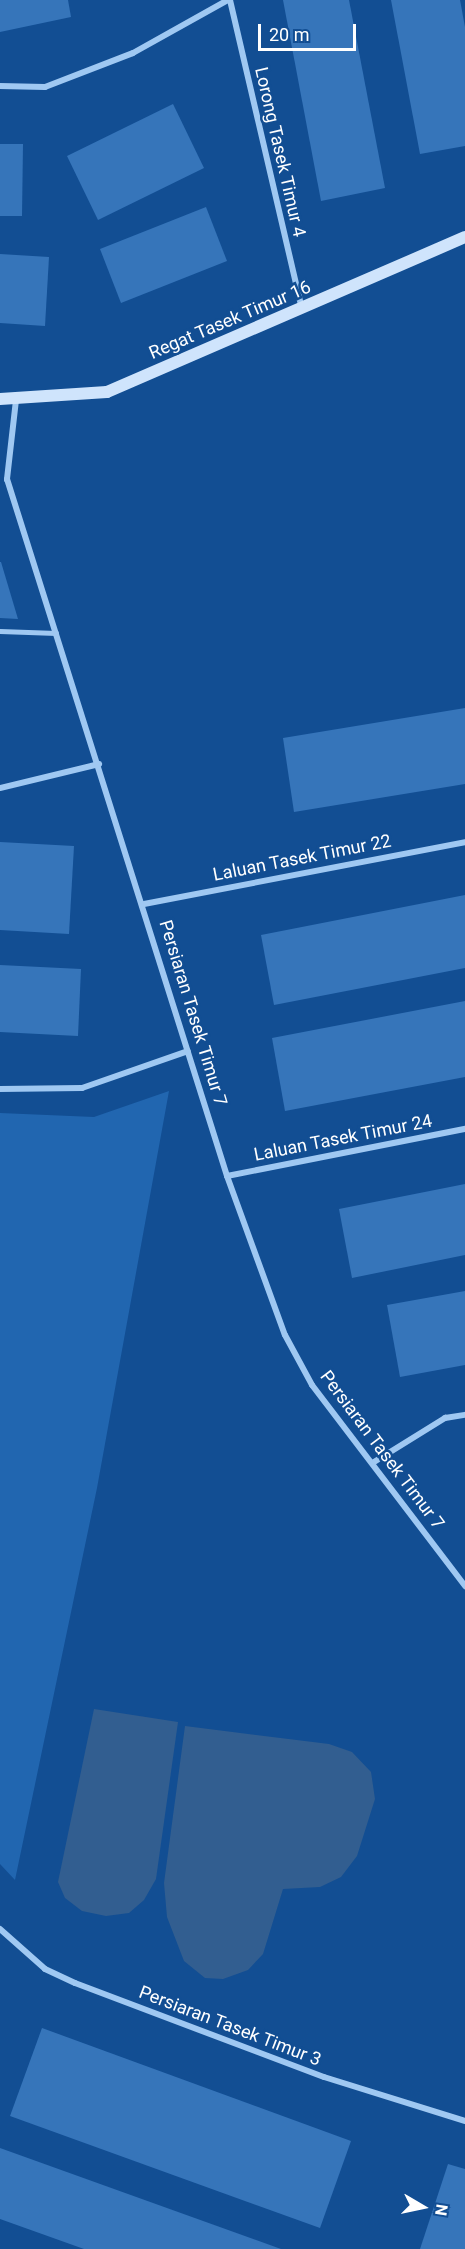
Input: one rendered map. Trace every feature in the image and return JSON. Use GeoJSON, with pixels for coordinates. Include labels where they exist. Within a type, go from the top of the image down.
{"type":"FeatureCollection","features":[{"type":"Feature","properties":{"kind":"street"},"geometry":{"type":"LineString","coordinates":[[0,87],[45,87],[133,54],[229,0]]}},
{"type":"Feature","properties":{"kind":"street","name":"Lorong Tasek Timur 4"},"geometry":{"type":"LineString","coordinates":[[229,0],[302,310]]}},
{"type":"Feature","properties":{"kind":"street","name":"Regat Tasek Timur 16"},"geometry":{"type":"LineString","coordinates":[[0,399],[16,400],[107,392],[302,310],[465,237]]}},
{"type":"Feature","properties":{"kind":"street","name":"Persiaran Tasek Timur 7"},"geometry":{"type":"LineString","coordinates":[[16,400],[4,479],[144,904],[227,1176],[285,1335],[312,1385],[374,1462],[465,1586]]}},
{"type":"Feature","properties":{"kind":"street"},"geometry":{"type":"LineString","coordinates":[[0,788],[99,764]]}},
{"type":"Feature","properties":{"kind":"street","name":"Laluan Tasek Timur 22"},"geometry":{"type":"LineString","coordinates":[[144,904],[465,842]]}},
{"type":"Feature","properties":{"kind":"street"},"geometry":{"type":"LineString","coordinates":[[0,1089],[82,1088],[188,1052]]}},
{"type":"Feature","properties":{"kind":"street","name":"Laluan Tasek Timur 24"},"geometry":{"type":"LineString","coordinates":[[227,1176],[465,1130]]}},
{"type":"Feature","properties":{"kind":"street"},"geometry":{"type":"LineString","coordinates":[[374,1462],[445,1419],[465,1415]]}},
{"type":"Feature","properties":{"kind":"street","name":"Persiaran Tasek Timur 3"},"geometry":{"type":"LineString","coordinates":[[0,1929],[45,1969],[75,1983],[324,2078],[465,2121]]}},
{"type":"Feature","properties":{"kind":"lane"},"geometry":{"type":"LineString","coordinates":[[0,631],[56,633]]}},
{"type":"Feature","properties":{"kind":"shaded area"},"geometry":{"type":"Polygon","coordinates":[[[169,1091],[97,1488],[15,1880],[0,1864],[0,1113],[94,1117],[169,1091]]]}},
{"type":"Feature","properties":{"kind":"shaded area"},"geometry":{"type":"Polygon","coordinates":[[[94,1709],[178,1722],[156,1879],[144,1900],[129,1913],[106,1916],[82,1911],[65,1898],[58,1882],[94,1709]]]}},
{"type":"Feature","properties":{"kind":"shaded area"},"geometry":{"type":"Polygon","coordinates":[[[185,1726],[329,1744],[352,1752],[371,1772],[375,1799],[357,1856],[341,1877],[320,1887],[283,1889],[263,1954],[248,1970],[223,1979],[205,1978],[184,1961],[167,1917],[164,1883],[185,1726]]]}},
{"type":"Feature","properties":{"kind":"building"},"geometry":{"type":"Polygon","coordinates":[[[0,0],[68,0],[71,17],[0,32],[0,0]]]}},
{"type":"Feature","properties":{"kind":"building"},"geometry":{"type":"Polygon","coordinates":[[[283,0],[349,0],[385,188],[321,201],[283,0]]]}},
{"type":"Feature","properties":{"kind":"building"},"geometry":{"type":"Polygon","coordinates":[[[391,0],[460,0],[465,27],[465,146],[420,154],[391,0]]]}},
{"type":"Feature","properties":{"kind":"building"},"geometry":{"type":"Polygon","coordinates":[[[173,104],[204,168],[98,220],[67,156],[173,104]]]}},
{"type":"Feature","properties":{"kind":"building"},"geometry":{"type":"Polygon","coordinates":[[[0,144],[23,144],[22,216],[0,216],[0,144]]]}},
{"type":"Feature","properties":{"kind":"building"},"geometry":{"type":"Polygon","coordinates":[[[206,207],[227,261],[121,303],[100,249],[206,207]]]}},
{"type":"Feature","properties":{"kind":"building"},"geometry":{"type":"Polygon","coordinates":[[[0,254],[49,257],[45,326],[0,323],[0,254]]]}},
{"type":"Feature","properties":{"kind":"building"},"geometry":{"type":"Polygon","coordinates":[[[1,562],[18,619],[0,618],[1,562]]]}},
{"type":"Feature","properties":{"kind":"building"},"geometry":{"type":"Polygon","coordinates":[[[465,708],[465,784],[294,812],[283,738],[465,708]]]}},
{"type":"Feature","properties":{"kind":"building"},"geometry":{"type":"Polygon","coordinates":[[[0,842],[74,846],[69,934],[0,930],[0,842]]]}},
{"type":"Feature","properties":{"kind":"building"},"geometry":{"type":"Polygon","coordinates":[[[465,895],[465,968],[274,1005],[261,935],[465,895]]]}},
{"type":"Feature","properties":{"kind":"building"},"geometry":{"type":"Polygon","coordinates":[[[0,965],[81,969],[78,1036],[0,1032],[0,965]]]}},
{"type":"Feature","properties":{"kind":"building"},"geometry":{"type":"Polygon","coordinates":[[[465,1001],[465,1077],[285,1111],[272,1038],[465,1001]]]}},
{"type":"Feature","properties":{"kind":"building"},"geometry":{"type":"Polygon","coordinates":[[[465,1184],[465,1255],[352,1278],[339,1209],[465,1184]]]}},
{"type":"Feature","properties":{"kind":"building"},"geometry":{"type":"Polygon","coordinates":[[[465,1291],[465,1365],[400,1377],[387,1305],[465,1291]]]}},
{"type":"Feature","properties":{"kind":"building"},"geometry":{"type":"Polygon","coordinates":[[[42,2028],[351,2141],[320,2228],[10,2116],[42,2028]]]}},
{"type":"Feature","properties":{"kind":"building"},"geometry":{"type":"Polygon","coordinates":[[[0,2148],[281,2249],[84,2249],[0,2219],[0,2148]]]}},
{"type":"Feature","properties":{"kind":"building"},"geometry":{"type":"Polygon","coordinates":[[[448,2164],[465,2169],[465,2249],[420,2249],[448,2164]]]}}]}
